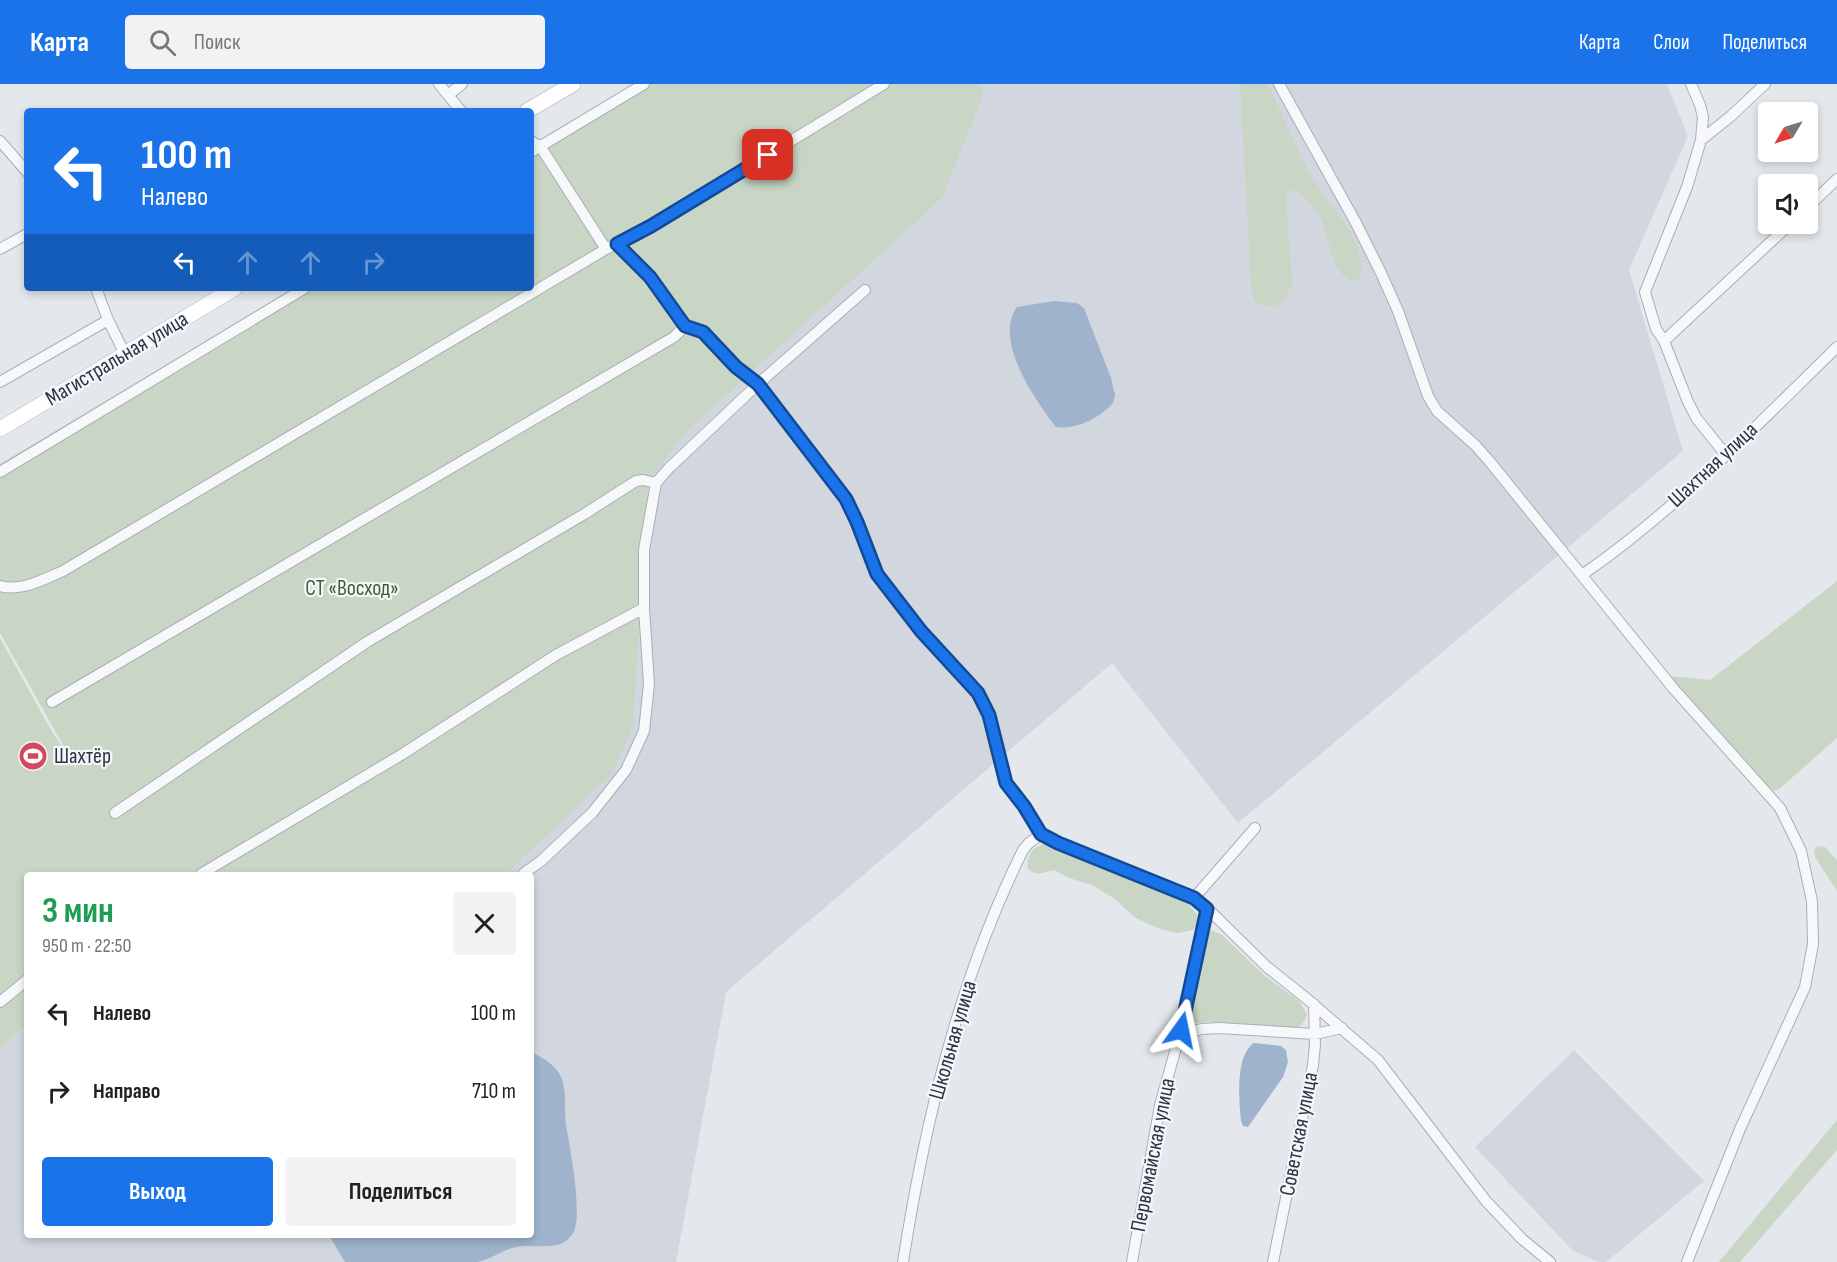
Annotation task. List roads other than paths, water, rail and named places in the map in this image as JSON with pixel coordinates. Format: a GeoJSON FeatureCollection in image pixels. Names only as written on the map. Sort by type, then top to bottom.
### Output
{"type":"FeatureCollection","features":[{"type":"Feature","properties":{"kind":"main road"},"geometry":{"type":"LineString","coordinates":[[532,108],[573,84]]}},
{"type":"Feature","properties":{"kind":"main road","name":"Магистральная улица"},"geometry":{"type":"LineString","coordinates":[[0,429],[230,291]]}},
{"type":"Feature","properties":{"kind":"street"},"geometry":{"type":"LineString","coordinates":[[439,84],[459,108]]}},
{"type":"Feature","properties":{"kind":"street"},"geometry":{"type":"LineString","coordinates":[[448,95],[462,84]]}},
{"type":"Feature","properties":{"kind":"street"},"geometry":{"type":"LineString","coordinates":[[644,84],[534,146],[612,246],[650,277],[685,326],[703,332],[736,367],[758,384],[846,499],[869,557],[884,583],[921,631],[978,693],[989,715],[1006,783],[1024,806],[1041,834],[1194,898],[1267,967],[1314,1004],[1378,1060],[1494,1209],[1522,1239],[1550,1262]]}},
{"type":"Feature","properties":{"kind":"street"},"geometry":{"type":"LineString","coordinates":[[0,586],[16,588],[63,571],[612,246],[651,226],[884,84]]}},
{"type":"Feature","properties":{"kind":"street"},"geometry":{"type":"LineString","coordinates":[[1279,84],[1382,273],[1398,311],[1420,377],[1437,411],[1476,446],[1673,688],[1780,808],[1801,850],[1812,902],[1813,944],[1805,987],[1740,1130],[1687,1262]]}},
{"type":"Feature","properties":{"kind":"street"},"geometry":{"type":"LineString","coordinates":[[1690,84],[1698,99],[1703,117],[1701,140],[1687,187],[1645,292],[1656,329],[1664,341],[1688,402],[1697,419],[1726,455]]}},
{"type":"Feature","properties":{"kind":"street"},"geometry":{"type":"LineString","coordinates":[[1701,140],[1765,84]]}},
{"type":"Feature","properties":{"kind":"street"},"geometry":{"type":"LineString","coordinates":[[0,141],[24,169]]}},
{"type":"Feature","properties":{"kind":"street"},"geometry":{"type":"LineString","coordinates":[[1818,197],[1837,179]]}},
{"type":"Feature","properties":{"kind":"street"},"geometry":{"type":"LineString","coordinates":[[1664,341],[1779,234]]}},
{"type":"Feature","properties":{"kind":"street"},"geometry":{"type":"LineString","coordinates":[[0,249],[24,236]]}},
{"type":"Feature","properties":{"kind":"street"},"geometry":{"type":"LineString","coordinates":[[526,872],[541,861],[592,813],[626,770],[644,731],[649,684],[644,608],[644,550],[656,483],[758,384],[865,290]]}},
{"type":"Feature","properties":{"kind":"street"},"geometry":{"type":"LineString","coordinates":[[97,291],[125,354]]}},
{"type":"Feature","properties":{"kind":"street"},"geometry":{"type":"LineString","coordinates":[[0,472],[300,291]]}},
{"type":"Feature","properties":{"kind":"street","name":"Магистральная улица"},"geometry":{"type":"LineString","coordinates":[[0,382],[108,320]]}},
{"type":"Feature","properties":{"kind":"street"},"geometry":{"type":"LineString","coordinates":[[52,702],[674,338],[685,326]]}},
{"type":"Feature","properties":{"kind":"street","name":"Шахтная улица"},"geometry":{"type":"LineString","coordinates":[[1581,575],[1624,546],[1726,455],[1837,347]]}},
{"type":"Feature","properties":{"kind":"street"},"geometry":{"type":"LineString","coordinates":[[115,813],[367,642],[636,482],[643,480],[656,483]]}},
{"type":"Feature","properties":{"kind":"street"},"geometry":{"type":"LineString","coordinates":[[204,872],[401,754],[556,655],[644,608]]}},
{"type":"Feature","properties":{"kind":"street"},"geometry":{"type":"LineString","coordinates":[[1194,898],[1255,828]]}},
{"type":"Feature","properties":{"kind":"street","name":"Школьная улица"},"geometry":{"type":"LineString","coordinates":[[903,1262],[912,1209],[948,1048],[989,924],[1023,850],[1041,834]]}},
{"type":"Feature","properties":{"kind":"street","name":"Первомайская улица"},"geometry":{"type":"LineString","coordinates":[[1132,1262],[1160,1105],[1180,1034],[1207,909]]}},
{"type":"Feature","properties":{"kind":"street"},"geometry":{"type":"LineString","coordinates":[[0,1002],[24,982]]}},
{"type":"Feature","properties":{"kind":"street","name":"Советская улица"},"geometry":{"type":"LineString","coordinates":[[1274,1262],[1314,1065],[1314,1004]]}},
{"type":"Feature","properties":{"kind":"street"},"geometry":{"type":"LineString","coordinates":[[1180,1034],[1219,1028],[1315,1034],[1342,1028]]}},
{"type":"Feature","properties":{"kind":"water"},"geometry":{"type":"Polygon","coordinates":[[[1054,301],[1077,303],[1084,308],[1111,378],[1115,395],[1113,403],[1101,414],[1072,427],[1056,427],[1038,402],[1020,369],[1010,336],[1011,321],[1017,307],[1054,301]]]}},
{"type":"Feature","properties":{"kind":"water"},"geometry":{"type":"Polygon","coordinates":[[[1254,1043],[1281,1046],[1286,1050],[1288,1062],[1283,1077],[1248,1127],[1243,1126],[1241,1121],[1240,1079],[1244,1057],[1254,1043]]]}},
{"type":"Feature","properties":{"kind":"water"},"geometry":{"type":"Polygon","coordinates":[[[534,1054],[555,1068],[564,1085],[567,1131],[576,1197],[576,1222],[569,1238],[556,1245],[516,1247],[478,1262],[345,1262],[331,1238],[534,1238],[534,1054]]]}},
{"type":"Feature","properties":{"kind":"place","name":"Шахтёр"},"geometry":{"type":"Point","coordinates":[33,756]}},
{"type":"Feature","properties":{"kind":"park label","name":"СТ «Восход»"},"geometry":{"type":"Point","coordinates":[352,588]}}]}
